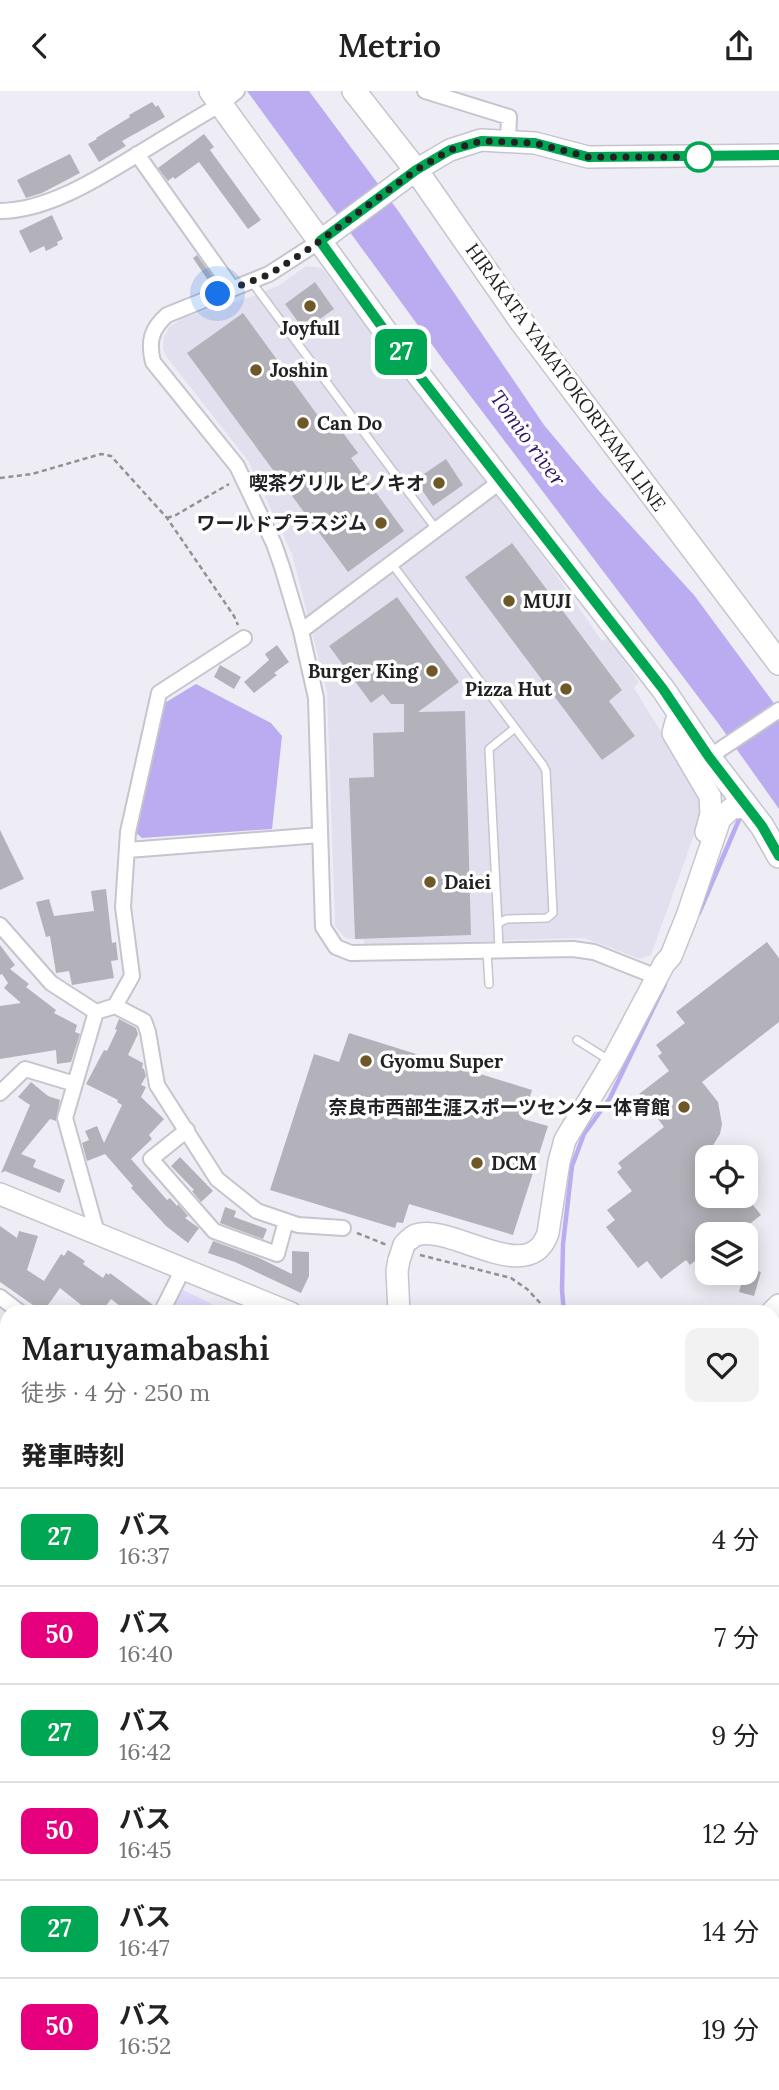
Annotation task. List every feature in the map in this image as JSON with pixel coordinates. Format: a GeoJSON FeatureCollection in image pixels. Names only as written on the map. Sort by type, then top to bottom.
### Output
{"type":"FeatureCollection","features":[{"type":"Feature","properties":{"kind":"main road","name":"HIRAKATA YAMATOKORIYAMA LINE"},"geometry":{"type":"LineString","coordinates":[[354,91],[407,176],[779,663]]}},
{"type":"Feature","properties":{"kind":"main road"},"geometry":{"type":"LineString","coordinates":[[225,95],[325,237],[390,338],[663,689],[681,716],[714,754],[779,856]]}},
{"type":"Feature","properties":{"kind":"street"},"geometry":{"type":"LineString","coordinates":[[425,91],[509,117],[508,141]]}},
{"type":"Feature","properties":{"kind":"street"},"geometry":{"type":"LineString","coordinates":[[0,211],[11,211],[50,200],[91,182],[225,95]]}},
{"type":"Feature","properties":{"kind":"street"},"geometry":{"type":"LineString","coordinates":[[661,970],[573,949],[351,953],[335,947],[323,927],[316,698],[301,631],[278,553],[244,476],[153,362],[151,335],[156,325],[167,315],[281,267],[407,176],[450,150],[481,141],[535,143],[588,157],[779,155]]}},
{"type":"Feature","properties":{"kind":"street"},"geometry":{"type":"LineString","coordinates":[[137,154],[232,288]]}},
{"type":"Feature","properties":{"kind":"street"},"geometry":{"type":"LineString","coordinates":[[301,631],[501,481]]}},
{"type":"Feature","properties":{"kind":"street"},"geometry":{"type":"LineString","coordinates":[[96,1012],[115,1006],[132,976],[123,907],[128,832],[159,693],[244,638]]}},
{"type":"Feature","properties":{"kind":"street"},"geometry":{"type":"LineString","coordinates":[[714,754],[779,710]]}},
{"type":"Feature","properties":{"kind":"street"},"geometry":{"type":"LineString","coordinates":[[661,970],[663,954],[707,830],[712,805],[710,796],[673,733],[681,716]]}},
{"type":"Feature","properties":{"kind":"street"},"geometry":{"type":"LineString","coordinates":[[398,1305],[397,1281],[402,1252],[412,1236],[425,1233],[440,1235],[519,1257],[545,1243],[565,1140],[671,956],[720,819],[732,808],[747,807]]}},
{"type":"Feature","properties":{"kind":"street"},"geometry":{"type":"LineString","coordinates":[[128,850],[320,835]]}},
{"type":"Feature","properties":{"kind":"street"},"geometry":{"type":"LineString","coordinates":[[0,925],[51,983],[96,1012]]}},
{"type":"Feature","properties":{"kind":"street"},"geometry":{"type":"LineString","coordinates":[[115,1006],[144,1021],[158,1085],[218,1179],[257,1211],[298,1225],[344,1228]]}},
{"type":"Feature","properties":{"kind":"street"},"geometry":{"type":"LineString","coordinates":[[96,1012],[65,1118],[97,1233]]}},
{"type":"Feature","properties":{"kind":"street"},"geometry":{"type":"LineString","coordinates":[[0,1093],[25,1069],[75,1084]]}},
{"type":"Feature","properties":{"kind":"street"},"geometry":{"type":"LineString","coordinates":[[187,1130],[151,1159],[214,1231],[276,1254],[286,1221]]}},
{"type":"Feature","properties":{"kind":"street"},"geometry":{"type":"LineString","coordinates":[[0,1194],[272,1305]]}},
{"type":"Feature","properties":{"kind":"street"},"geometry":{"type":"LineString","coordinates":[[165,1305],[184,1267]]}},
{"type":"Feature","properties":{"kind":"lane"},"geometry":{"type":"LineString","coordinates":[[251,281],[437,530]]}},
{"type":"Feature","properties":{"kind":"lane"},"geometry":{"type":"LineString","coordinates":[[392,563],[546,771],[552,913],[547,918],[503,920],[498,926]]}},
{"type":"Feature","properties":{"kind":"lane"},"geometry":{"type":"LineString","coordinates":[[489,984],[498,926],[489,749],[515,728]]}},
{"type":"Feature","properties":{"kind":"lane"},"geometry":{"type":"LineString","coordinates":[[577,1040],[612,1062]]}},
{"type":"Feature","properties":{"kind":"path"},"geometry":{"type":"LineString","coordinates":[[0,478],[32,474],[101,454],[111,456],[167,518],[234,615],[244,638]]}},
{"type":"Feature","properties":{"kind":"path"},"geometry":{"type":"LineString","coordinates":[[167,518],[244,476]]}},
{"type":"Feature","properties":{"kind":"path"},"geometry":{"type":"LineString","coordinates":[[344,1228],[402,1252],[511,1278],[527,1289],[542,1305]]}},
{"type":"Feature","properties":{"kind":"shaded area"},"geometry":{"type":"Polygon","coordinates":[[[306,266],[322,268],[552,569],[602,641],[608,638],[639,682],[634,688],[701,797],[703,810],[651,955],[640,959],[581,938],[365,945],[364,940],[345,938],[335,926],[327,692],[292,554],[249,462],[166,356],[163,348],[169,327],[183,318],[280,285],[306,266]]]}},
{"type":"Feature","properties":{"kind":"shaded area"},"geometry":{"type":"Polygon","coordinates":[[[181,1289],[214,1305],[171,1305],[181,1289]]]}},
{"type":"Feature","properties":{"kind":"water","name":"Tomio river"},"geometry":{"type":"Polygon","coordinates":[[[247,91],[309,91],[399,212],[544,425],[600,492],[694,595],[779,710],[779,809],[718,723],[444,361],[247,91]]]}},
{"type":"Feature","properties":{"kind":"water"},"geometry":{"type":"Polygon","coordinates":[[[196,684],[271,723],[282,736],[272,829],[142,838],[136,833],[163,704],[196,684]]]}},
{"type":"Feature","properties":{"kind":"building"},"geometry":{"type":"Polygon","coordinates":[[[152,102],[156,107],[158,105],[165,117],[122,141],[126,146],[99,162],[88,144],[152,102]]]}},
{"type":"Feature","properties":{"kind":"building"},"geometry":{"type":"Polygon","coordinates":[[[204,134],[214,147],[210,150],[261,220],[248,229],[199,162],[168,181],[158,168],[204,134]]]}},
{"type":"Feature","properties":{"kind":"building"},"geometry":{"type":"Polygon","coordinates":[[[70,154],[80,173],[42,193],[26,198],[17,180],[70,154]]]}},
{"type":"Feature","properties":{"kind":"building"},"geometry":{"type":"Polygon","coordinates":[[[52,215],[63,239],[46,251],[44,246],[30,253],[19,231],[52,215]]]}},
{"type":"Feature","properties":{"kind":"building"},"geometry":{"type":"Polygon","coordinates":[[[197,255],[218,284],[212,286],[193,258],[197,255]]]}},
{"type":"Feature","properties":{"kind":"building","name":"Joyfull"},"geometry":{"type":"Polygon","coordinates":[[[315,282],[334,309],[304,330],[285,304],[315,282]]]}},
{"type":"Feature","properties":{"kind":"building"},"geometry":{"type":"Polygon","coordinates":[[[243,313],[324,424],[332,418],[358,453],[351,458],[404,531],[348,572],[187,353],[243,313]]]}},
{"type":"Feature","properties":{"kind":"building","name":"喫茶グリル ピノキオ"},"geometry":{"type":"Polygon","coordinates":[[[446,459],[463,485],[433,506],[415,480],[446,459]]]}},
{"type":"Feature","properties":{"kind":"building"},"geometry":{"type":"Polygon","coordinates":[[[512,543],[622,690],[609,701],[635,736],[602,760],[465,577],[512,543]]]}},
{"type":"Feature","properties":{"kind":"building"},"geometry":{"type":"Polygon","coordinates":[[[397,597],[459,682],[418,712],[465,711],[471,935],[355,939],[349,778],[374,777],[373,733],[404,732],[404,704],[391,704],[383,694],[371,703],[329,646],[397,597]]]}},
{"type":"Feature","properties":{"kind":"building"},"geometry":{"type":"Polygon","coordinates":[[[277,645],[289,662],[254,693],[244,682],[269,660],[265,654],[277,645]]]}},
{"type":"Feature","properties":{"kind":"building"},"geometry":{"type":"Polygon","coordinates":[[[220,665],[241,677],[234,689],[214,677],[220,665]]]}},
{"type":"Feature","properties":{"kind":"building"},"geometry":{"type":"Polygon","coordinates":[[[0,830],[24,879],[0,890],[0,830]]]}},
{"type":"Feature","properties":{"kind":"building"},"geometry":{"type":"Polygon","coordinates":[[[106,889],[112,943],[116,942],[118,960],[111,961],[114,978],[72,985],[69,971],[56,973],[50,936],[46,937],[36,902],[49,899],[54,916],[94,911],[91,891],[106,889]]]}},
{"type":"Feature","properties":{"kind":"building","name":"奈良市西部生涯スポーツセンター体育館"},"geometry":{"type":"Polygon","coordinates":[[[767,942],[779,958],[779,1022],[702,1082],[718,1102],[722,1124],[713,1145],[695,1145],[695,1208],[755,1208],[761,1215],[752,1222],[695,1222],[695,1261],[690,1265],[686,1260],[661,1279],[647,1261],[638,1268],[606,1227],[615,1220],[607,1210],[632,1191],[617,1172],[622,1168],[618,1163],[664,1127],[639,1094],[669,1071],[658,1056],[662,1053],[656,1045],[685,1023],[676,1012],[767,942]]]}},
{"type":"Feature","properties":{"kind":"building"},"geometry":{"type":"Polygon","coordinates":[[[0,945],[15,965],[10,969],[29,984],[26,987],[56,1010],[54,1013],[77,1025],[75,1032],[80,1034],[71,1062],[57,1064],[56,1050],[0,1059],[0,1006],[21,1003],[4,988],[8,983],[2,974],[0,975],[0,945]]]}},
{"type":"Feature","properties":{"kind":"building"},"geometry":{"type":"Polygon","coordinates":[[[119,1019],[136,1028],[138,1034],[128,1055],[143,1063],[146,1076],[141,1085],[146,1087],[141,1097],[164,1119],[149,1135],[152,1139],[131,1159],[167,1200],[170,1198],[177,1206],[178,1204],[188,1216],[185,1218],[199,1228],[188,1243],[166,1226],[131,1188],[133,1186],[105,1154],[87,1161],[82,1143],[89,1140],[85,1131],[97,1126],[104,1143],[122,1105],[118,1100],[86,1084],[104,1050],[107,1051],[119,1019]]]}},
{"type":"Feature","properties":{"kind":"building"},"geometry":{"type":"Polygon","coordinates":[[[349,1033],[532,1090],[523,1119],[548,1126],[513,1235],[409,1204],[403,1223],[397,1222],[395,1228],[270,1190],[314,1054],[339,1062],[349,1033]]]}},
{"type":"Feature","properties":{"kind":"building"},"geometry":{"type":"Polygon","coordinates":[[[31,1082],[48,1096],[60,1100],[56,1121],[50,1119],[21,1154],[36,1160],[33,1167],[65,1180],[60,1193],[5,1171],[1,1173],[30,1105],[18,1097],[31,1082]]]}},
{"type":"Feature","properties":{"kind":"building"},"geometry":{"type":"Polygon","coordinates":[[[180,1157],[213,1191],[201,1202],[192,1191],[194,1190],[171,1166],[180,1157]]]}},
{"type":"Feature","properties":{"kind":"building"},"geometry":{"type":"Polygon","coordinates":[[[225,1207],[236,1211],[234,1217],[267,1229],[263,1239],[220,1223],[225,1207]]]}},
{"type":"Feature","properties":{"kind":"building"},"geometry":{"type":"Polygon","coordinates":[[[0,1226],[17,1238],[19,1231],[38,1236],[27,1270],[44,1281],[61,1254],[64,1256],[68,1250],[103,1278],[106,1273],[110,1273],[153,1305],[119,1305],[111,1299],[107,1305],[81,1305],[60,1288],[48,1305],[33,1305],[0,1282],[0,1226]]]}},
{"type":"Feature","properties":{"kind":"building"},"geometry":{"type":"Polygon","coordinates":[[[213,1241],[257,1257],[292,1274],[292,1251],[309,1252],[309,1276],[301,1293],[235,1262],[208,1253],[213,1241]]]}},
{"type":"Feature","properties":{"kind":"building"},"geometry":{"type":"Polygon","coordinates":[[[741,1285],[757,1285],[754,1296],[739,1292],[741,1285]]]}},
{"type":"Feature","properties":{"kind":"waterway"},"geometry":{"type":"LineString","coordinates":[[699,913],[741,815]]}},
{"type":"Feature","properties":{"kind":"waterway"},"geometry":{"type":"LineString","coordinates":[[563,1305],[563,1244],[572,1166],[584,1134],[610,1098],[665,984]]}},
{"type":"Feature","properties":{"kind":"bus line","name":"27"},"geometry":{"type":"LineString","coordinates":[[779,155],[588,157],[535,143],[481,141],[450,150],[416,170],[320,241],[390,338],[663,689],[709,757],[762,826],[779,856]]}},
{"type":"Feature","properties":{"kind":"place","name":"Joyfull"},"geometry":{"type":"Point","coordinates":[310,306]}},
{"type":"Feature","properties":{"kind":"place","name":"Joshin"},"geometry":{"type":"Point","coordinates":[256,370]}},
{"type":"Feature","properties":{"kind":"place","name":"Can Do"},"geometry":{"type":"Point","coordinates":[303,423]}},
{"type":"Feature","properties":{"kind":"place","name":"喫茶グリル ピノキオ"},"geometry":{"type":"Point","coordinates":[439,483]}},
{"type":"Feature","properties":{"kind":"place","name":"ワールドプラスジム"},"geometry":{"type":"Point","coordinates":[381,523]}},
{"type":"Feature","properties":{"kind":"place","name":"MUJI"},"geometry":{"type":"Point","coordinates":[509,601]}},
{"type":"Feature","properties":{"kind":"place","name":"Burger King"},"geometry":{"type":"Point","coordinates":[432,671]}},
{"type":"Feature","properties":{"kind":"place","name":"Pizza Hut"},"geometry":{"type":"Point","coordinates":[566,689]}},
{"type":"Feature","properties":{"kind":"place","name":"Daiei"},"geometry":{"type":"Point","coordinates":[430,882]}},
{"type":"Feature","properties":{"kind":"place","name":"Gyomu Super"},"geometry":{"type":"Point","coordinates":[366,1061]}},
{"type":"Feature","properties":{"kind":"place","name":"奈良市西部生涯スポーツセンター体育館"},"geometry":{"type":"Point","coordinates":[684,1107]}},
{"type":"Feature","properties":{"kind":"place","name":"DCM"},"geometry":{"type":"Point","coordinates":[477,1163]}},
{"type":"Feature","properties":{"kind":"route"},"geometry":{"type":"LineString","coordinates":[[218,294],[270,274],[306,251],[416,170],[450,150],[481,141],[535,143],[588,157],[704,157],[699,157]]}}]}
